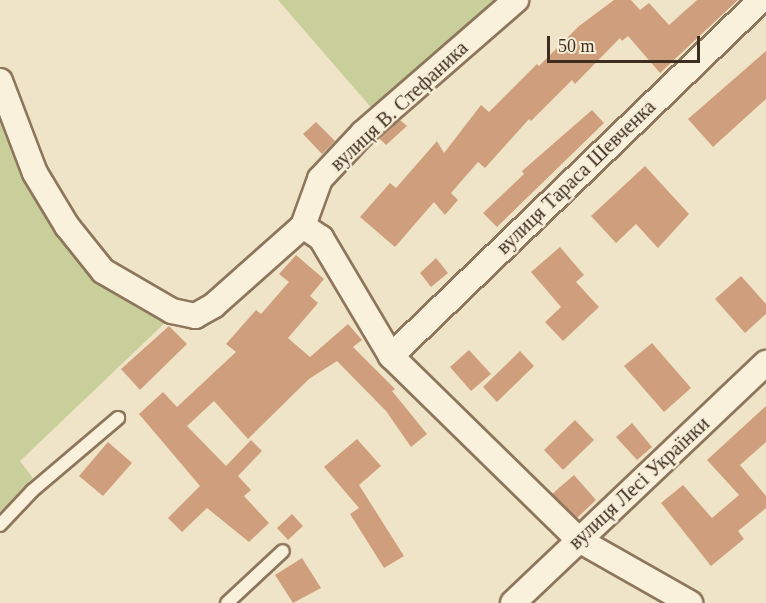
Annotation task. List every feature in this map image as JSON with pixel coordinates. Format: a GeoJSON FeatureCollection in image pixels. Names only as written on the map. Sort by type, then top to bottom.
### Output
{"type":"FeatureCollection","features":[{"type":"Feature","properties":{"kind":"street","name":"вулиця В. Стефаника"},"geometry":{"type":"LineString","coordinates":[[303,226],[320,179],[327,171],[363,133],[516,0]]}},
{"type":"Feature","properties":{"kind":"street","name":"вулиця Тараса Шевченка"},"geometry":{"type":"LineString","coordinates":[[391,356],[761,0]]}},
{"type":"Feature","properties":{"kind":"street"},"geometry":{"type":"LineString","coordinates":[[0,81],[35,173],[67,225],[103,271],[172,311],[195,316],[213,306],[303,226],[321,238],[391,356],[579,540],[690,603]]}},
{"type":"Feature","properties":{"kind":"street","name":"вулиця Лесі Українки"},"geometry":{"type":"LineString","coordinates":[[513,603],[766,363]]}},
{"type":"Feature","properties":{"kind":"lane"},"geometry":{"type":"LineString","coordinates":[[0,525],[32,491],[118,418]]}},
{"type":"Feature","properties":{"kind":"lane"},"geometry":{"type":"LineString","coordinates":[[227,603],[283,550]]}},
{"type":"Feature","properties":{"kind":"green space"},"geometry":{"type":"Polygon","coordinates":[[[278,0],[503,0],[375,112],[278,0]]]}},
{"type":"Feature","properties":{"kind":"green space"},"geometry":{"type":"Polygon","coordinates":[[[0,94],[57,226],[169,319],[20,461],[33,478],[0,512],[0,94]]]}},
{"type":"Feature","properties":{"kind":"building"},"geometry":{"type":"Polygon","coordinates":[[[614,0],[631,0],[640,10],[649,3],[669,25],[697,0],[738,0],[660,73],[628,36],[622,41],[620,38],[575,84],[572,80],[531,121],[529,119],[485,168],[478,162],[451,193],[458,200],[445,215],[434,202],[395,247],[360,217],[390,183],[396,188],[437,141],[444,153],[481,105],[489,112],[579,26],[614,0]]]}},
{"type":"Feature","properties":{"kind":"building"},"geometry":{"type":"Polygon","coordinates":[[[766,51],[766,99],[713,147],[688,119],[766,51]]]}},
{"type":"Feature","properties":{"kind":"building"},"geometry":{"type":"Polygon","coordinates":[[[592,110],[604,123],[497,227],[483,213],[524,174],[522,171],[592,110]]]}},
{"type":"Feature","properties":{"kind":"building"},"geometry":{"type":"Polygon","coordinates":[[[400,120],[407,126],[386,145],[379,138],[400,120]]]}},
{"type":"Feature","properties":{"kind":"building"},"geometry":{"type":"Polygon","coordinates":[[[316,122],[335,141],[322,154],[303,134],[316,122]]]}},
{"type":"Feature","properties":{"kind":"building"},"geometry":{"type":"Polygon","coordinates":[[[645,166],[689,214],[658,248],[636,224],[616,243],[591,216],[645,166]]]}},
{"type":"Feature","properties":{"kind":"building"},"geometry":{"type":"Polygon","coordinates":[[[560,247],[584,275],[576,282],[599,307],[563,341],[545,322],[561,307],[531,272],[560,247]]]}},
{"type":"Feature","properties":{"kind":"building"},"geometry":{"type":"Polygon","coordinates":[[[296,255],[324,279],[310,296],[318,303],[288,338],[310,357],[348,324],[362,340],[353,347],[395,389],[392,391],[427,434],[411,447],[386,411],[337,361],[309,379],[248,439],[214,401],[187,426],[226,466],[251,440],[262,451],[238,476],[251,490],[244,496],[269,523],[249,542],[207,508],[182,532],[168,518],[200,486],[139,414],[163,392],[177,407],[236,352],[226,344],[256,310],[261,314],[289,282],[279,274],[296,255]]]}},
{"type":"Feature","properties":{"kind":"building"},"geometry":{"type":"Polygon","coordinates":[[[436,258],[448,273],[431,287],[420,273],[436,258]]]}},
{"type":"Feature","properties":{"kind":"building"},"geometry":{"type":"Polygon","coordinates":[[[741,276],[766,304],[766,314],[745,333],[715,299],[741,276]]]}},
{"type":"Feature","properties":{"kind":"building"},"geometry":{"type":"Polygon","coordinates":[[[169,326],[187,344],[140,390],[121,369],[169,326]]]}},
{"type":"Feature","properties":{"kind":"building"},"geometry":{"type":"Polygon","coordinates":[[[652,343],[691,388],[664,412],[624,366],[652,343]]]}},
{"type":"Feature","properties":{"kind":"building"},"geometry":{"type":"Polygon","coordinates":[[[469,350],[491,374],[471,391],[450,367],[469,350]]]}},
{"type":"Feature","properties":{"kind":"building"},"geometry":{"type":"Polygon","coordinates":[[[520,351],[534,366],[497,402],[483,387],[520,351]]]}},
{"type":"Feature","properties":{"kind":"building"},"geometry":{"type":"Polygon","coordinates":[[[766,406],[766,442],[740,465],[766,496],[766,508],[738,531],[744,539],[711,566],[661,503],[683,485],[712,518],[739,495],[707,460],[766,406]]]}},
{"type":"Feature","properties":{"kind":"building"},"geometry":{"type":"Polygon","coordinates":[[[575,420],[594,440],[563,470],[544,450],[575,420]]]}},
{"type":"Feature","properties":{"kind":"building"},"geometry":{"type":"Polygon","coordinates":[[[632,423],[652,447],[637,460],[616,437],[632,423]]]}},
{"type":"Feature","properties":{"kind":"building"},"geometry":{"type":"Polygon","coordinates":[[[357,439],[381,466],[359,485],[404,556],[384,568],[350,514],[359,508],[324,467],[357,439]]]}},
{"type":"Feature","properties":{"kind":"building"},"geometry":{"type":"Polygon","coordinates":[[[108,442],[132,463],[103,496],[79,476],[108,442]]]}},
{"type":"Feature","properties":{"kind":"building"},"geometry":{"type":"Polygon","coordinates":[[[574,475],[596,500],[577,518],[552,494],[574,475]]]}},
{"type":"Feature","properties":{"kind":"building"},"geometry":{"type":"Polygon","coordinates":[[[292,514],[303,526],[288,540],[277,528],[292,514]]]}},
{"type":"Feature","properties":{"kind":"building"},"geometry":{"type":"Polygon","coordinates":[[[302,558],[321,588],[293,603],[275,575],[302,558]]]}}]}
